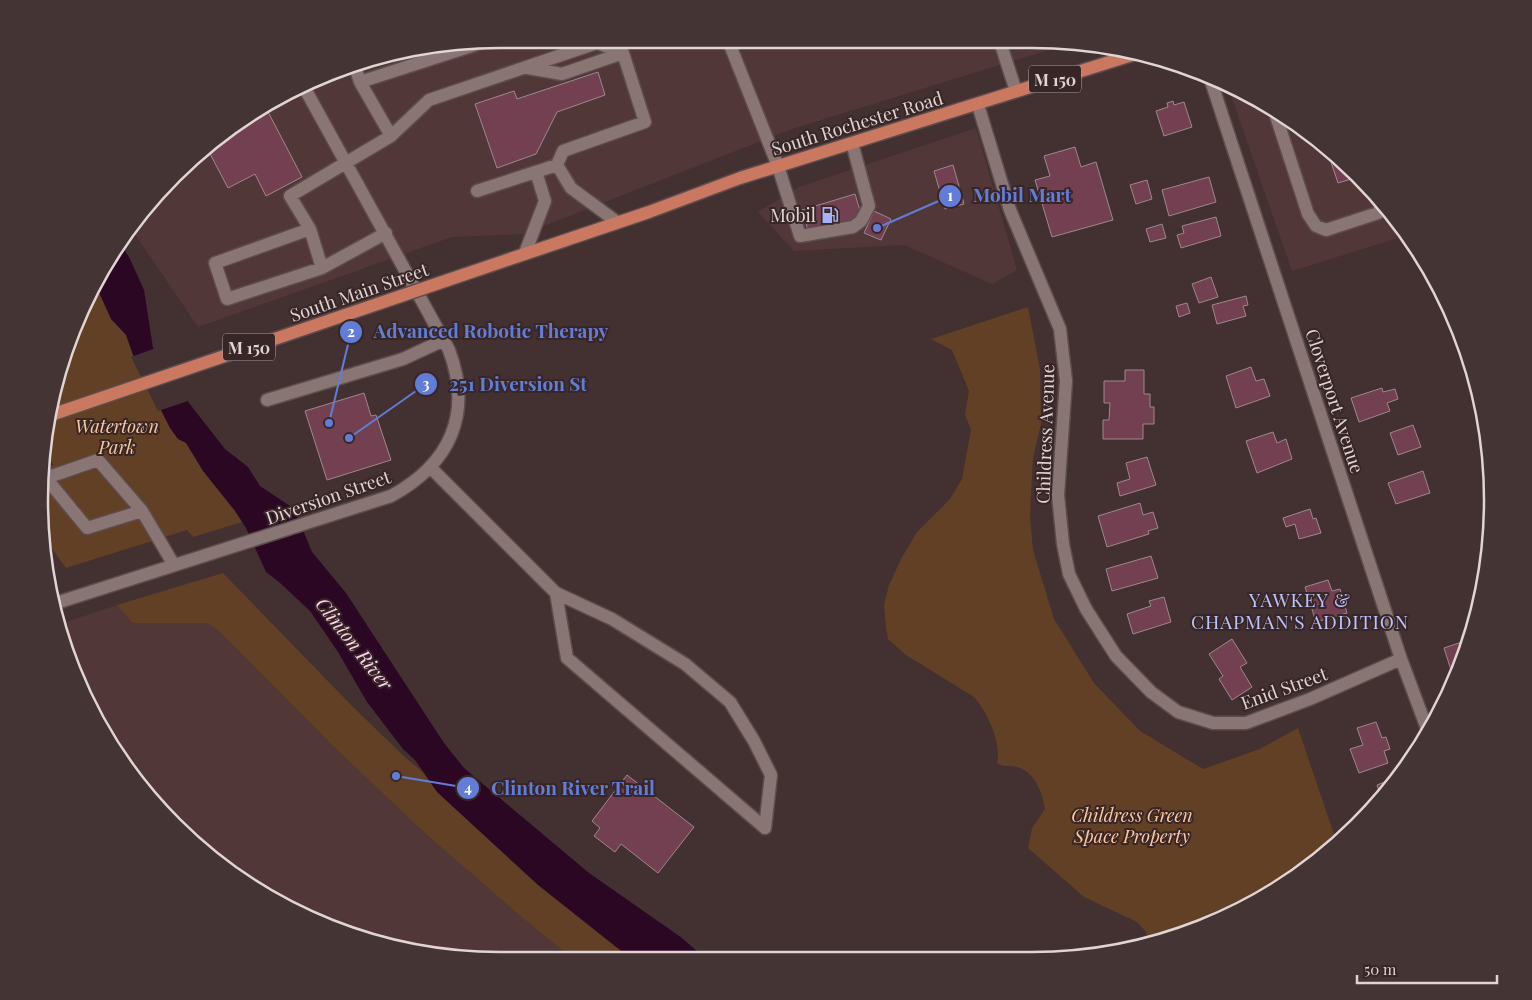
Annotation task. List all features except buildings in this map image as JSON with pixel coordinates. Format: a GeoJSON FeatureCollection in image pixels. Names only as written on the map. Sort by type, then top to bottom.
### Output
{"type":"FeatureCollection","features":[{"type":"Feature","properties":{"kind":"main road","name":"South Rochester Road"},"geometry":{"type":"LineString","coordinates":[[594,230],[778,166],[978,105],[1016,91],[1125,57]]}},
{"type":"Feature","properties":{"kind":"main road","name":"South Main Street"},"geometry":{"type":"LineString","coordinates":[[56,413],[594,230]]}},
{"type":"Feature","properties":{"kind":"street"},"geometry":{"type":"LineString","coordinates":[[322,268],[310,229],[290,196],[347,164],[391,136],[430,100],[583,48]]}},
{"type":"Feature","properties":{"kind":"street"},"geometry":{"type":"LineString","coordinates":[[610,48],[624,53]]}},
{"type":"Feature","properties":{"kind":"street"},"geometry":{"type":"LineString","coordinates":[[731,48],[778,166],[800,236],[853,227],[861,221],[869,206],[852,143]]}},
{"type":"Feature","properties":{"kind":"street"},"geometry":{"type":"LineString","coordinates":[[1002,48],[1016,91]]}},
{"type":"Feature","properties":{"kind":"street"},"geometry":{"type":"LineString","coordinates":[[360,82],[463,49]]}},
{"type":"Feature","properties":{"kind":"street"},"geometry":{"type":"LineString","coordinates":[[525,68],[562,74],[624,53]]}},
{"type":"Feature","properties":{"kind":"street"},"geometry":{"type":"LineString","coordinates":[[617,222],[570,188],[558,165],[563,151],[645,122],[624,53]]}},
{"type":"Feature","properties":{"kind":"street"},"geometry":{"type":"LineString","coordinates":[[357,71],[360,82],[391,136]]}},
{"type":"Feature","properties":{"kind":"street","name":"Cloverport Avenue"},"geometry":{"type":"LineString","coordinates":[[1212,85],[1401,659],[1425,724]]}},
{"type":"Feature","properties":{"kind":"street","name":"Diversion Street"},"geometry":{"type":"LineString","coordinates":[[59,599],[242,545],[392,496],[422,477],[447,446],[458,414],[458,382],[455,366],[444,340],[386,232],[306,91]]}},
{"type":"Feature","properties":{"kind":"street","name":"Childress Avenue"},"geometry":{"type":"LineString","coordinates":[[978,105],[1010,210],[1060,329],[1066,381],[1058,494],[1063,544],[1069,574],[1086,609],[1116,656],[1151,692]]}},
{"type":"Feature","properties":{"kind":"street"},"geometry":{"type":"LineString","coordinates":[[1277,120],[1308,214],[1316,226],[1326,230],[1378,213],[1379,211]]}},
{"type":"Feature","properties":{"kind":"street"},"geometry":{"type":"LineString","coordinates":[[476,191],[558,165]]}},
{"type":"Feature","properties":{"kind":"street"},"geometry":{"type":"LineString","coordinates":[[525,253],[545,201],[536,172]]}},
{"type":"Feature","properties":{"kind":"street"},"geometry":{"type":"LineString","coordinates":[[310,229],[215,263],[227,300],[322,268],[386,232]]}},
{"type":"Feature","properties":{"kind":"street"},"geometry":{"type":"LineString","coordinates":[[267,400],[403,359],[444,340]]}},
{"type":"Feature","properties":{"kind":"street"},"geometry":{"type":"LineString","coordinates":[[48,477],[98,460],[142,511],[174,565]]}},
{"type":"Feature","properties":{"kind":"street"},"geometry":{"type":"LineString","coordinates":[[431,468],[556,593],[612,618],[685,664],[730,702],[754,741],[771,775],[765,828],[567,658],[556,593]]}},
{"type":"Feature","properties":{"kind":"street"},"geometry":{"type":"LineString","coordinates":[[48,480],[87,528],[142,511]]}},
{"type":"Feature","properties":{"kind":"street","name":"Enid Street"},"geometry":{"type":"LineString","coordinates":[[1151,692],[1178,712],[1213,723],[1246,723],[1310,700],[1401,659]]}},
{"type":"Feature","properties":{"kind":"shaded area"},"geometry":{"type":"Polygon","coordinates":[[[470,48],[1055,48],[792,129],[523,234],[452,237],[198,327],[135,234],[180,180],[225,141],[274,108],[300,94],[355,72],[412,56],[470,48]]]}},
{"type":"Feature","properties":{"kind":"shaded area"},"geometry":{"type":"Polygon","coordinates":[[[1230,93],[1283,124],[1330,160],[1372,202],[1400,238],[1292,271],[1230,93]]]}},
{"type":"Feature","properties":{"kind":"shaded area"},"geometry":{"type":"Polygon","coordinates":[[[976,128],[1017,270],[992,284],[904,245],[794,251],[758,212],[799,187],[976,128]]]}},
{"type":"Feature","properties":{"kind":"shaded area"},"geometry":{"type":"Polygon","coordinates":[[[117,605],[132,623],[208,623],[220,632],[331,744],[419,828],[565,952],[470,952],[412,944],[383,937],[327,918],[274,892],[249,876],[225,859],[180,820],[141,775],[108,726],[94,700],[82,673],[65,622],[117,605]]]}},
{"type":"Feature","properties":{"kind":"green space","name":"Watertown Park"},"geometry":{"type":"Polygon","coordinates":[[[100,289],[268,514],[193,537],[187,530],[66,568],[50,546],[48,470],[48,467],[54,465],[49,459],[51,441],[63,383],[82,327],[100,289]]]}},
{"type":"Feature","properties":{"kind":"green space","name":"Childress Green Space Property"},"geometry":{"type":"Polygon","coordinates":[[[1028,307],[1040,369],[1041,424],[1033,458],[1030,517],[1033,550],[1054,619],[1094,683],[1140,731],[1203,769],[1260,749],[1298,728],[1335,836],[1307,859],[1258,892],[1205,918],[1147,938],[1146,932],[1137,922],[1084,897],[1028,848],[1032,828],[1045,809],[1040,790],[1029,773],[1017,767],[997,763],[998,755],[995,737],[979,703],[974,697],[906,655],[888,639],[884,605],[889,585],[901,559],[917,532],[950,499],[962,479],[971,430],[965,414],[969,391],[952,350],[931,339],[1028,307]]]}},
{"type":"Feature","properties":{"kind":"green space"},"geometry":{"type":"Polygon","coordinates":[[[223,573],[353,707],[407,759],[637,952],[565,952],[419,828],[331,744],[220,632],[208,623],[132,623],[117,605],[223,573]]]}},
{"type":"Feature","properties":{"kind":"water","name":"Clinton River"},"geometry":{"type":"Polygon","coordinates":[[[124,249],[144,290],[153,348],[189,403],[225,449],[248,467],[260,486],[290,506],[296,513],[312,552],[346,593],[444,743],[464,768],[589,873],[682,938],[698,952],[622,952],[538,885],[437,792],[415,760],[403,749],[367,702],[338,652],[310,611],[266,572],[246,528],[235,511],[203,471],[186,443],[178,439],[170,428],[133,355],[126,335],[111,319],[99,291],[124,249]]]}},
{"type":"Feature","properties":{"kind":"pier"},"geometry":{"type":"Polygon","coordinates":[[[156,348],[191,400],[158,411],[131,357],[156,348]]]}},
{"type":"Feature","properties":{"kind":"place","name":"Mobil"},"geometry":{"type":"Point","coordinates":[830,215]}},
{"type":"Feature","properties":{"kind":"place","name":"Mobil Mart"},"geometry":{"type":"Point","coordinates":[877,228]}},
{"type":"Feature","properties":{"kind":"place","name":"Advanced Robotic Therapy"},"geometry":{"type":"Point","coordinates":[329,423]}},
{"type":"Feature","properties":{"kind":"place","name":"251 Diversion St"},"geometry":{"type":"Point","coordinates":[349,438]}},
{"type":"Feature","properties":{"kind":"place","name":"Clinton River Trail"},"geometry":{"type":"Point","coordinates":[396,776]}},
{"type":"Feature","properties":{"kind":"district","name":"YAWKEY & CHAPMAN'S ADDITION"},"geometry":{"type":"Point","coordinates":[1300,610]}}]}
